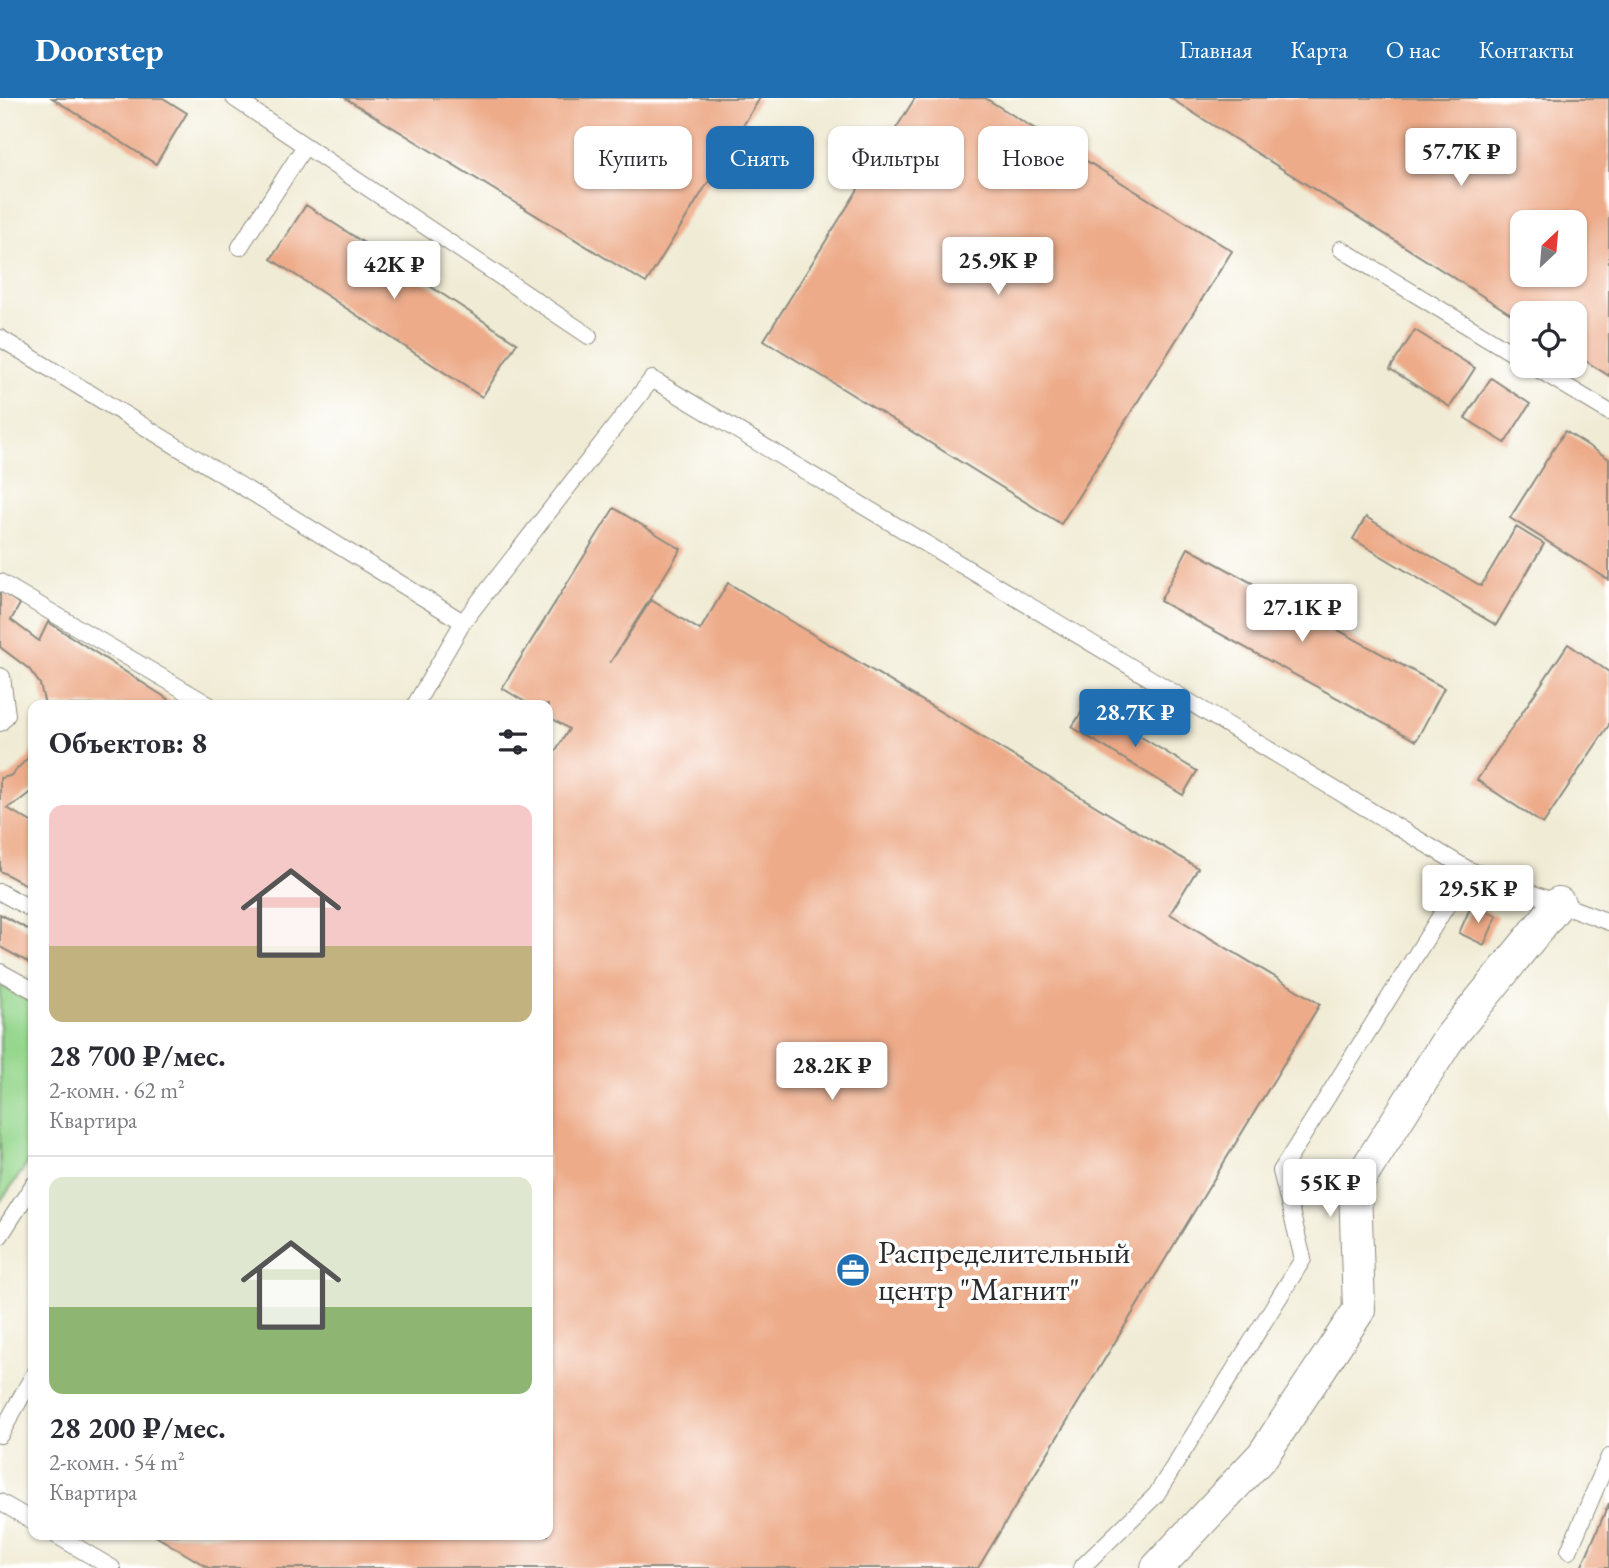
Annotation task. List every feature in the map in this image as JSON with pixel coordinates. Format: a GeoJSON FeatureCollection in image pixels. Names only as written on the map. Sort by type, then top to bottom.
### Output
{"type":"FeatureCollection","features":[{"type":"Feature","properties":{"kind":"street"},"geometry":{"type":"LineString","coordinates":[[1157,1568],[1263,1455],[1359,1310],[1355,1187],[1447,1041],[1559,904]]}},
{"type":"Feature","properties":{"kind":"lane"},"geometry":{"type":"LineString","coordinates":[[234,98],[589,336]]}},
{"type":"Feature","properties":{"kind":"lane"},"geometry":{"type":"LineString","coordinates":[[240,247],[305,146]]}},
{"type":"Feature","properties":{"kind":"lane"},"geometry":{"type":"LineString","coordinates":[[1341,248],[1510,352]]}},
{"type":"Feature","properties":{"kind":"lane"},"geometry":{"type":"LineString","coordinates":[[0,338],[463,622]]}},
{"type":"Feature","properties":{"kind":"lane"},"geometry":{"type":"LineString","coordinates":[[1553,378],[1609,412]]}},
{"type":"Feature","properties":{"kind":"lane"},"geometry":{"type":"LineString","coordinates":[[418,700],[463,622],[652,379],[1469,870],[1609,922]]}},
{"type":"Feature","properties":{"kind":"lane"},"geometry":{"type":"LineString","coordinates":[[0,582],[201,700]]}},
{"type":"Feature","properties":{"kind":"lane"},"geometry":{"type":"LineString","coordinates":[[0,676],[7,715],[0,723]]}},
{"type":"Feature","properties":{"kind":"lane"},"geometry":{"type":"LineString","coordinates":[[1081,1568],[1156,1495],[1303,1259],[1281,1171],[1469,870]]}},
{"type":"Feature","properties":{"kind":"lane"},"geometry":{"type":"LineString","coordinates":[[0,892],[28,907]]}},
{"type":"Feature","properties":{"kind":"lane"},"geometry":{"type":"LineString","coordinates":[[0,972],[28,987]]}},
{"type":"Feature","properties":{"kind":"lane"},"geometry":{"type":"LineString","coordinates":[[0,1236],[28,1193]]}},
{"type":"Feature","properties":{"kind":"lane"},"geometry":{"type":"LineString","coordinates":[[0,1435],[28,1385]]}},
{"type":"Feature","properties":{"kind":"lane"},"geometry":{"type":"LineString","coordinates":[[1569,1551],[1609,1457]]}},
{"type":"Feature","properties":{"kind":"lane"},"geometry":{"type":"LineString","coordinates":[[0,1502],[28,1518]]}},
{"type":"Feature","properties":{"kind":"lane"},"geometry":{"type":"LineString","coordinates":[[64,1540],[112,1568]]}},
{"type":"Feature","properties":{"kind":"green space"},"geometry":{"type":"Polygon","coordinates":[[[0,985],[28,1001],[28,1163],[0,1202],[0,985]]]}},
{"type":"Feature","properties":{"kind":"building"},"geometry":{"type":"Polygon","coordinates":[[[52,98],[163,98],[187,113],[156,164],[52,98]]]}},
{"type":"Feature","properties":{"kind":"building"},"geometry":{"type":"Polygon","coordinates":[[[345,98],[760,98],[743,126],[706,126],[706,186],[646,283],[345,98]]]}},
{"type":"Feature","properties":{"kind":"building"},"geometry":{"type":"Polygon","coordinates":[[[915,98],[985,98],[1030,126],[978,126],[978,189],[1088,189],[1088,162],[1232,251],[1061,524],[764,340],[858,189],[964,189],[964,126],[898,126],[915,98]]]}},
{"type":"Feature","properties":{"kind":"building"},"geometry":{"type":"Polygon","coordinates":[[[1170,98],[1609,98],[1609,376],[1587,362],[1587,301],[1510,301],[1510,313],[1170,98]]]}},
{"type":"Feature","properties":{"kind":"building"},"geometry":{"type":"Polygon","coordinates":[[[306,205],[517,343],[482,397],[271,259],[306,205]]]}},
{"type":"Feature","properties":{"kind":"building"},"geometry":{"type":"Polygon","coordinates":[[[1415,330],[1475,368],[1450,407],[1390,369],[1415,330]]]}},
{"type":"Feature","properties":{"kind":"building"},"geometry":{"type":"Polygon","coordinates":[[[1491,378],[1530,404],[1505,443],[1465,418],[1491,378]]]}},
{"type":"Feature","properties":{"kind":"building"},"geometry":{"type":"Polygon","coordinates":[[[1565,431],[1609,459],[1609,580],[1510,518],[1565,431]]]}},
{"type":"Feature","properties":{"kind":"building","name":"Распределительный центр \"Магнит\""},"geometry":{"type":"Polygon","coordinates":[[[614,508],[681,549],[610,663],[651,600],[700,630],[728,583],[1198,868],[1170,914],[1320,1004],[978,1568],[209,1568],[162,1540],[553,1540],[553,755],[569,729],[553,719],[553,700],[522,700],[502,688],[614,508]]]}},
{"type":"Feature","properties":{"kind":"building"},"geometry":{"type":"Polygon","coordinates":[[[1366,517],[1481,586],[1516,527],[1544,544],[1496,625],[1353,539],[1366,517]]]}},
{"type":"Feature","properties":{"kind":"building"},"geometry":{"type":"Polygon","coordinates":[[[1188,548],[1444,688],[1416,741],[1160,601],[1188,548]]]}},
{"type":"Feature","properties":{"kind":"building"},"geometry":{"type":"Polygon","coordinates":[[[0,591],[20,604],[11,620],[39,641],[48,622],[169,700],[44,700],[40,684],[29,669],[0,647],[0,591]]]}},
{"type":"Feature","properties":{"kind":"building"},"geometry":{"type":"Polygon","coordinates":[[[1568,644],[1609,672],[1609,725],[1543,824],[1477,780],[1568,644]]]}},
{"type":"Feature","properties":{"kind":"building"},"geometry":{"type":"Polygon","coordinates":[[[1087,704],[1197,771],[1183,795],[1072,727],[1087,704]]]}},
{"type":"Feature","properties":{"kind":"building"},"geometry":{"type":"Polygon","coordinates":[[[28,758],[28,794],[7,808],[28,820],[28,886],[0,871],[0,778],[10,776],[28,758]]]}},
{"type":"Feature","properties":{"kind":"building"},"geometry":{"type":"Polygon","coordinates":[[[1472,904],[1497,916],[1484,945],[1459,933],[1472,904]]]}},
{"type":"Feature","properties":{"kind":"building"},"geometry":{"type":"Polygon","coordinates":[[[0,914],[28,929],[28,962],[0,947],[0,914]]]}},
{"type":"Feature","properties":{"kind":"building"},"geometry":{"type":"Polygon","coordinates":[[[1609,1503],[1609,1568],[1581,1568],[1609,1503]]]}},
{"type":"Feature","properties":{"kind":"place","name":"Распределительный центр \"Магнит\""},"geometry":{"type":"Point","coordinates":[853,1270]}}]}
